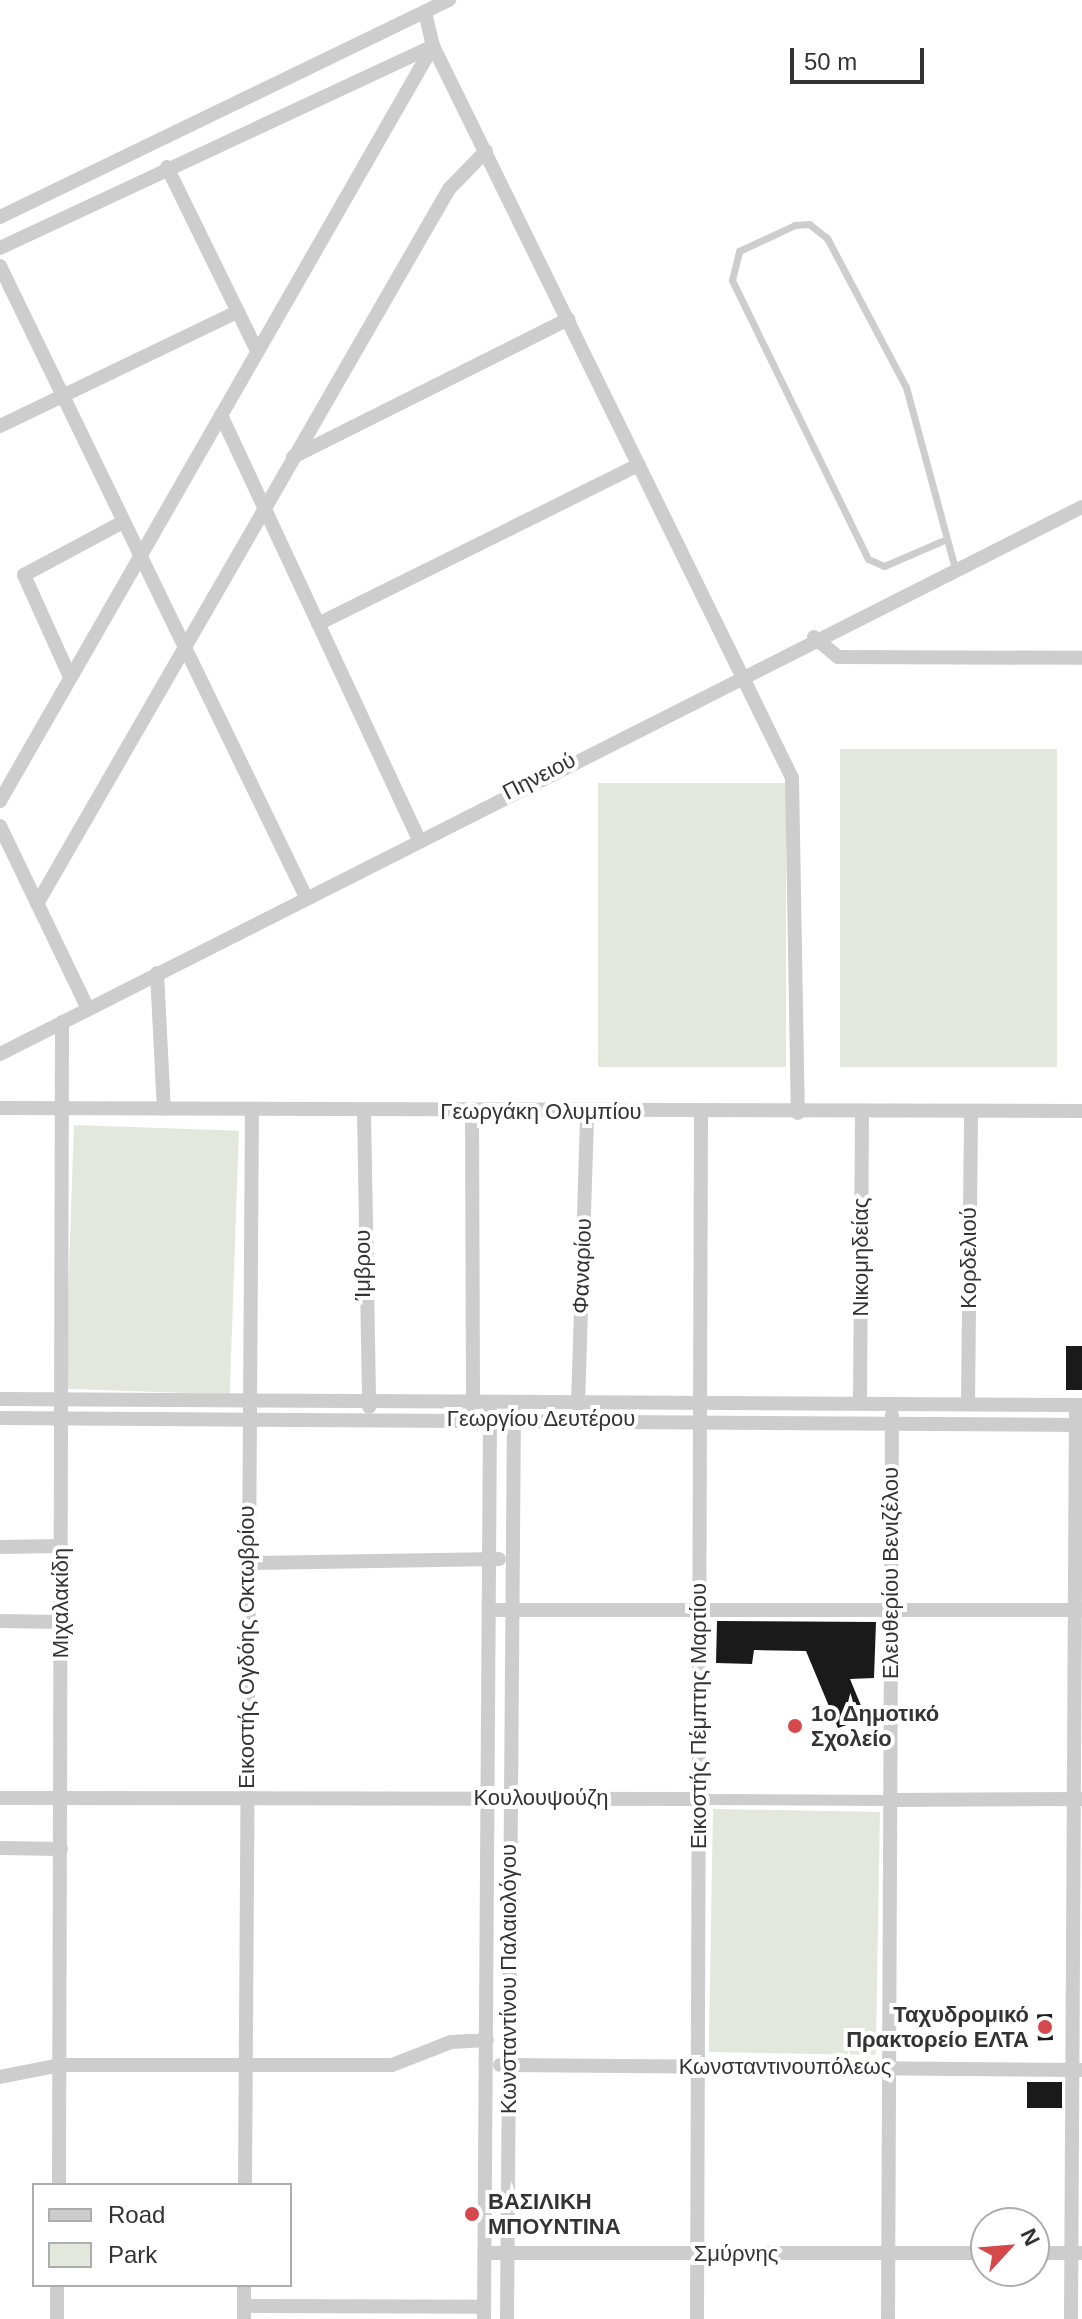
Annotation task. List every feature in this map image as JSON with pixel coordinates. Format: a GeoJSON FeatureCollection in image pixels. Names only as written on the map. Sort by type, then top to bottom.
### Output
{"type":"FeatureCollection","features":[{"type":"Feature","properties":{"kind":"street"},"geometry":{"type":"LineString","coordinates":[[0,217],[449,0]]}},
{"type":"Feature","properties":{"kind":"street"},"geometry":{"type":"LineString","coordinates":[[425,12],[433,46],[639,465],[797,797],[798,1113]]}},
{"type":"Feature","properties":{"kind":"street"},"geometry":{"type":"LineString","coordinates":[[0,248],[167,167],[433,46]]}},
{"type":"Feature","properties":{"kind":"street"},"geometry":{"type":"LineString","coordinates":[[0,801],[433,46]]}},
{"type":"Feature","properties":{"kind":"street"},"geometry":{"type":"LineString","coordinates":[[37,904],[290,459],[462,168],[486,151]]}},
{"type":"Feature","properties":{"kind":"street"},"geometry":{"type":"LineString","coordinates":[[167,167],[257,351]]}},
{"type":"Feature","properties":{"kind":"street"},"geometry":{"type":"LineString","coordinates":[[0,266],[305,895]]}},
{"type":"Feature","properties":{"kind":"street"},"geometry":{"type":"LineString","coordinates":[[0,426],[237,312]]}},
{"type":"Feature","properties":{"kind":"street"},"geometry":{"type":"LineString","coordinates":[[290,459],[568,319]]}},
{"type":"Feature","properties":{"kind":"street"},"geometry":{"type":"LineString","coordinates":[[221,415],[418,838]]}},
{"type":"Feature","properties":{"kind":"street"},"geometry":{"type":"LineString","coordinates":[[318,624],[639,465]]}},
{"type":"Feature","properties":{"kind":"street","name":"Πηνειού"},"geometry":{"type":"LineString","coordinates":[[0,1054],[740,674],[1082,507]]}},
{"type":"Feature","properties":{"kind":"street"},"geometry":{"type":"LineString","coordinates":[[70,677],[24,575],[123,522]]}},
{"type":"Feature","properties":{"kind":"street"},"geometry":{"type":"LineString","coordinates":[[814,637],[838,657],[1082,658]]}},
{"type":"Feature","properties":{"kind":"street"},"geometry":{"type":"LineString","coordinates":[[0,826],[88,1009]]}},
{"type":"Feature","properties":{"kind":"street"},"geometry":{"type":"LineString","coordinates":[[157,973],[164,1109]]}},
{"type":"Feature","properties":{"kind":"street","name":"Μιχαλακίδη"},"geometry":{"type":"LineString","coordinates":[[59,2183],[62,1022]]}},
{"type":"Feature","properties":{"kind":"street","name":"Γεωργάκη Ολυμπίου"},"geometry":{"type":"LineString","coordinates":[[0,1108],[587,1113],[1082,1111]]}},
{"type":"Feature","properties":{"kind":"street","name":"Εικοστής Ογδόης Οκτωβρίου"},"geometry":{"type":"LineString","coordinates":[[245,2183],[252,1110]]}},
{"type":"Feature","properties":{"kind":"street","name":"Ίμβρου"},"geometry":{"type":"LineString","coordinates":[[364,1111],[369,1419]]}},
{"type":"Feature","properties":{"kind":"street"},"geometry":{"type":"LineString","coordinates":[[472,1112],[473,1418]]}},
{"type":"Feature","properties":{"kind":"street","name":"Νικομηδείας"},"geometry":{"type":"LineString","coordinates":[[860,1403],[862,1112]]}},
{"type":"Feature","properties":{"kind":"street","name":"Κορδελιού"},"geometry":{"type":"LineString","coordinates":[[968,1404],[971,1112]]}},
{"type":"Feature","properties":{"kind":"street","name":"Φαναρίου"},"geometry":{"type":"LineString","coordinates":[[577,1419],[587,1113]]}},
{"type":"Feature","properties":{"kind":"street","name":"Εικοστής Πέμπτης Μαρτίου"},"geometry":{"type":"LineString","coordinates":[[697,2319],[701,1113]]}},
{"type":"Feature","properties":{"kind":"street","name":"Γεωργίου Δευτέρου"},"geometry":{"type":"LineString","coordinates":[[0,1399],[578,1398],[1079,1405]]}},
{"type":"Feature","properties":{"kind":"street","name":"Κωνσταντίνου Παλαιολόγου"},"geometry":{"type":"LineString","coordinates":[[484,2313],[490,1399]]}},
{"type":"Feature","properties":{"kind":"street","name":"Κωνσταντίνου Παλαιολόγου"},"geometry":{"type":"LineString","coordinates":[[507,2319],[514,1399]]}},
{"type":"Feature","properties":{"kind":"street","name":"Ελευθερίου Βενιζέλου"},"geometry":{"type":"LineString","coordinates":[[888,2319],[892,1403]]}},
{"type":"Feature","properties":{"kind":"street"},"geometry":{"type":"LineString","coordinates":[[1071,2319],[1076,2253],[1079,1405]]}},
{"type":"Feature","properties":{"kind":"street","name":"Γεωργίου Δευτέρου"},"geometry":{"type":"LineString","coordinates":[[0,1418],[514,1418],[1079,1425]]}},
{"type":"Feature","properties":{"kind":"street"},"geometry":{"type":"LineString","coordinates":[[0,1547],[61,1546]]}},
{"type":"Feature","properties":{"kind":"street"},"geometry":{"type":"LineString","coordinates":[[247,1563],[513,1559]]}},
{"type":"Feature","properties":{"kind":"street"},"geometry":{"type":"LineString","coordinates":[[490,1610],[1078,1610]]}},
{"type":"Feature","properties":{"kind":"street"},"geometry":{"type":"LineString","coordinates":[[0,1621],[61,1622]]}},
{"type":"Feature","properties":{"kind":"street","name":"Κουλουψούζη"},"geometry":{"type":"LineString","coordinates":[[0,1798],[1077,1799]]}},
{"type":"Feature","properties":{"kind":"street"},"geometry":{"type":"LineString","coordinates":[[0,1848],[61,1849]]}},
{"type":"Feature","properties":{"kind":"street"},"geometry":{"type":"LineString","coordinates":[[0,2077],[60,2065],[392,2065],[461,2040],[487,2040]]}},
{"type":"Feature","properties":{"kind":"street","name":"Κωνσταντινουπόλεως"},"geometry":{"type":"LineString","coordinates":[[487,2065],[1077,2070]]}},
{"type":"Feature","properties":{"kind":"street","name":"Σμύρνης"},"geometry":{"type":"LineString","coordinates":[[485,2253],[970,2253]]}},
{"type":"Feature","properties":{"kind":"street"},"geometry":{"type":"LineString","coordinates":[[1050,2253],[1076,2253]]}},
{"type":"Feature","properties":{"kind":"street"},"geometry":{"type":"LineString","coordinates":[[57,2287],[57,2319]]}},
{"type":"Feature","properties":{"kind":"street"},"geometry":{"type":"LineString","coordinates":[[244,2287],[244,2313],[484,2313]]}},
{"type":"Feature","properties":{"kind":"lane"},"geometry":{"type":"LineString","coordinates":[[942,541],[884,566],[868,559],[732,280],[739,251],[795,225],[819,228],[827,238],[906,387],[942,541],[955,568]]}},
{"type":"Feature","properties":{"kind":"green space"},"geometry":{"type":"Polygon","coordinates":[[[840,749],[1057,749],[1057,1067],[840,1067],[840,749]]]}},
{"type":"Feature","properties":{"kind":"green space"},"geometry":{"type":"Polygon","coordinates":[[[598,783],[786,783],[786,1067],[598,1067],[598,783]]]}},
{"type":"Feature","properties":{"kind":"green space"},"geometry":{"type":"Polygon","coordinates":[[[74,1125],[239,1131],[230,1395],[65,1389],[74,1125]]]}},
{"type":"Feature","properties":{"kind":"green space"},"geometry":{"type":"Polygon","coordinates":[[[713,1809],[880,1812],[876,2055],[709,2052],[713,1809]]]}},
{"type":"Feature","properties":{"kind":"building"},"geometry":{"type":"Polygon","coordinates":[[[1066,1346],[1082,1346],[1082,1390],[1066,1390],[1066,1346]]]}},
{"type":"Feature","properties":{"kind":"building"},"geometry":{"type":"Polygon","coordinates":[[[717,1621],[876,1622],[874,1678],[850,1679],[866,1718],[838,1728],[806,1651],[754,1650],[752,1664],[716,1663],[717,1621]]]}},
{"type":"Feature","properties":{"kind":"building","name":"Ταχυδρομικό Πρακτορείο ΕΛΤΑ"},"geometry":{"type":"Polygon","coordinates":[[[1052,2014],[1053,2040],[1038,2041],[1037,2015],[1052,2014]]]}},
{"type":"Feature","properties":{"kind":"building"},"geometry":{"type":"Polygon","coordinates":[[[1027,2082],[1062,2082],[1062,2108],[1027,2108],[1027,2082]]]}},
{"type":"Feature","properties":{"kind":"place","name":"1o Δημοτικό Σχολείο"},"geometry":{"type":"Point","coordinates":[795,1726]}},
{"type":"Feature","properties":{"kind":"place","name":"Ταχυδρομικό Πρακτορείο ΕΛΤΑ"},"geometry":{"type":"Point","coordinates":[1045,2027]}},
{"type":"Feature","properties":{"kind":"place","name":"ΒΑΣΙΛΙΚΗ ΜΠΟΥΝΤΙΝΑ"},"geometry":{"type":"Point","coordinates":[472,2214]}}]}
